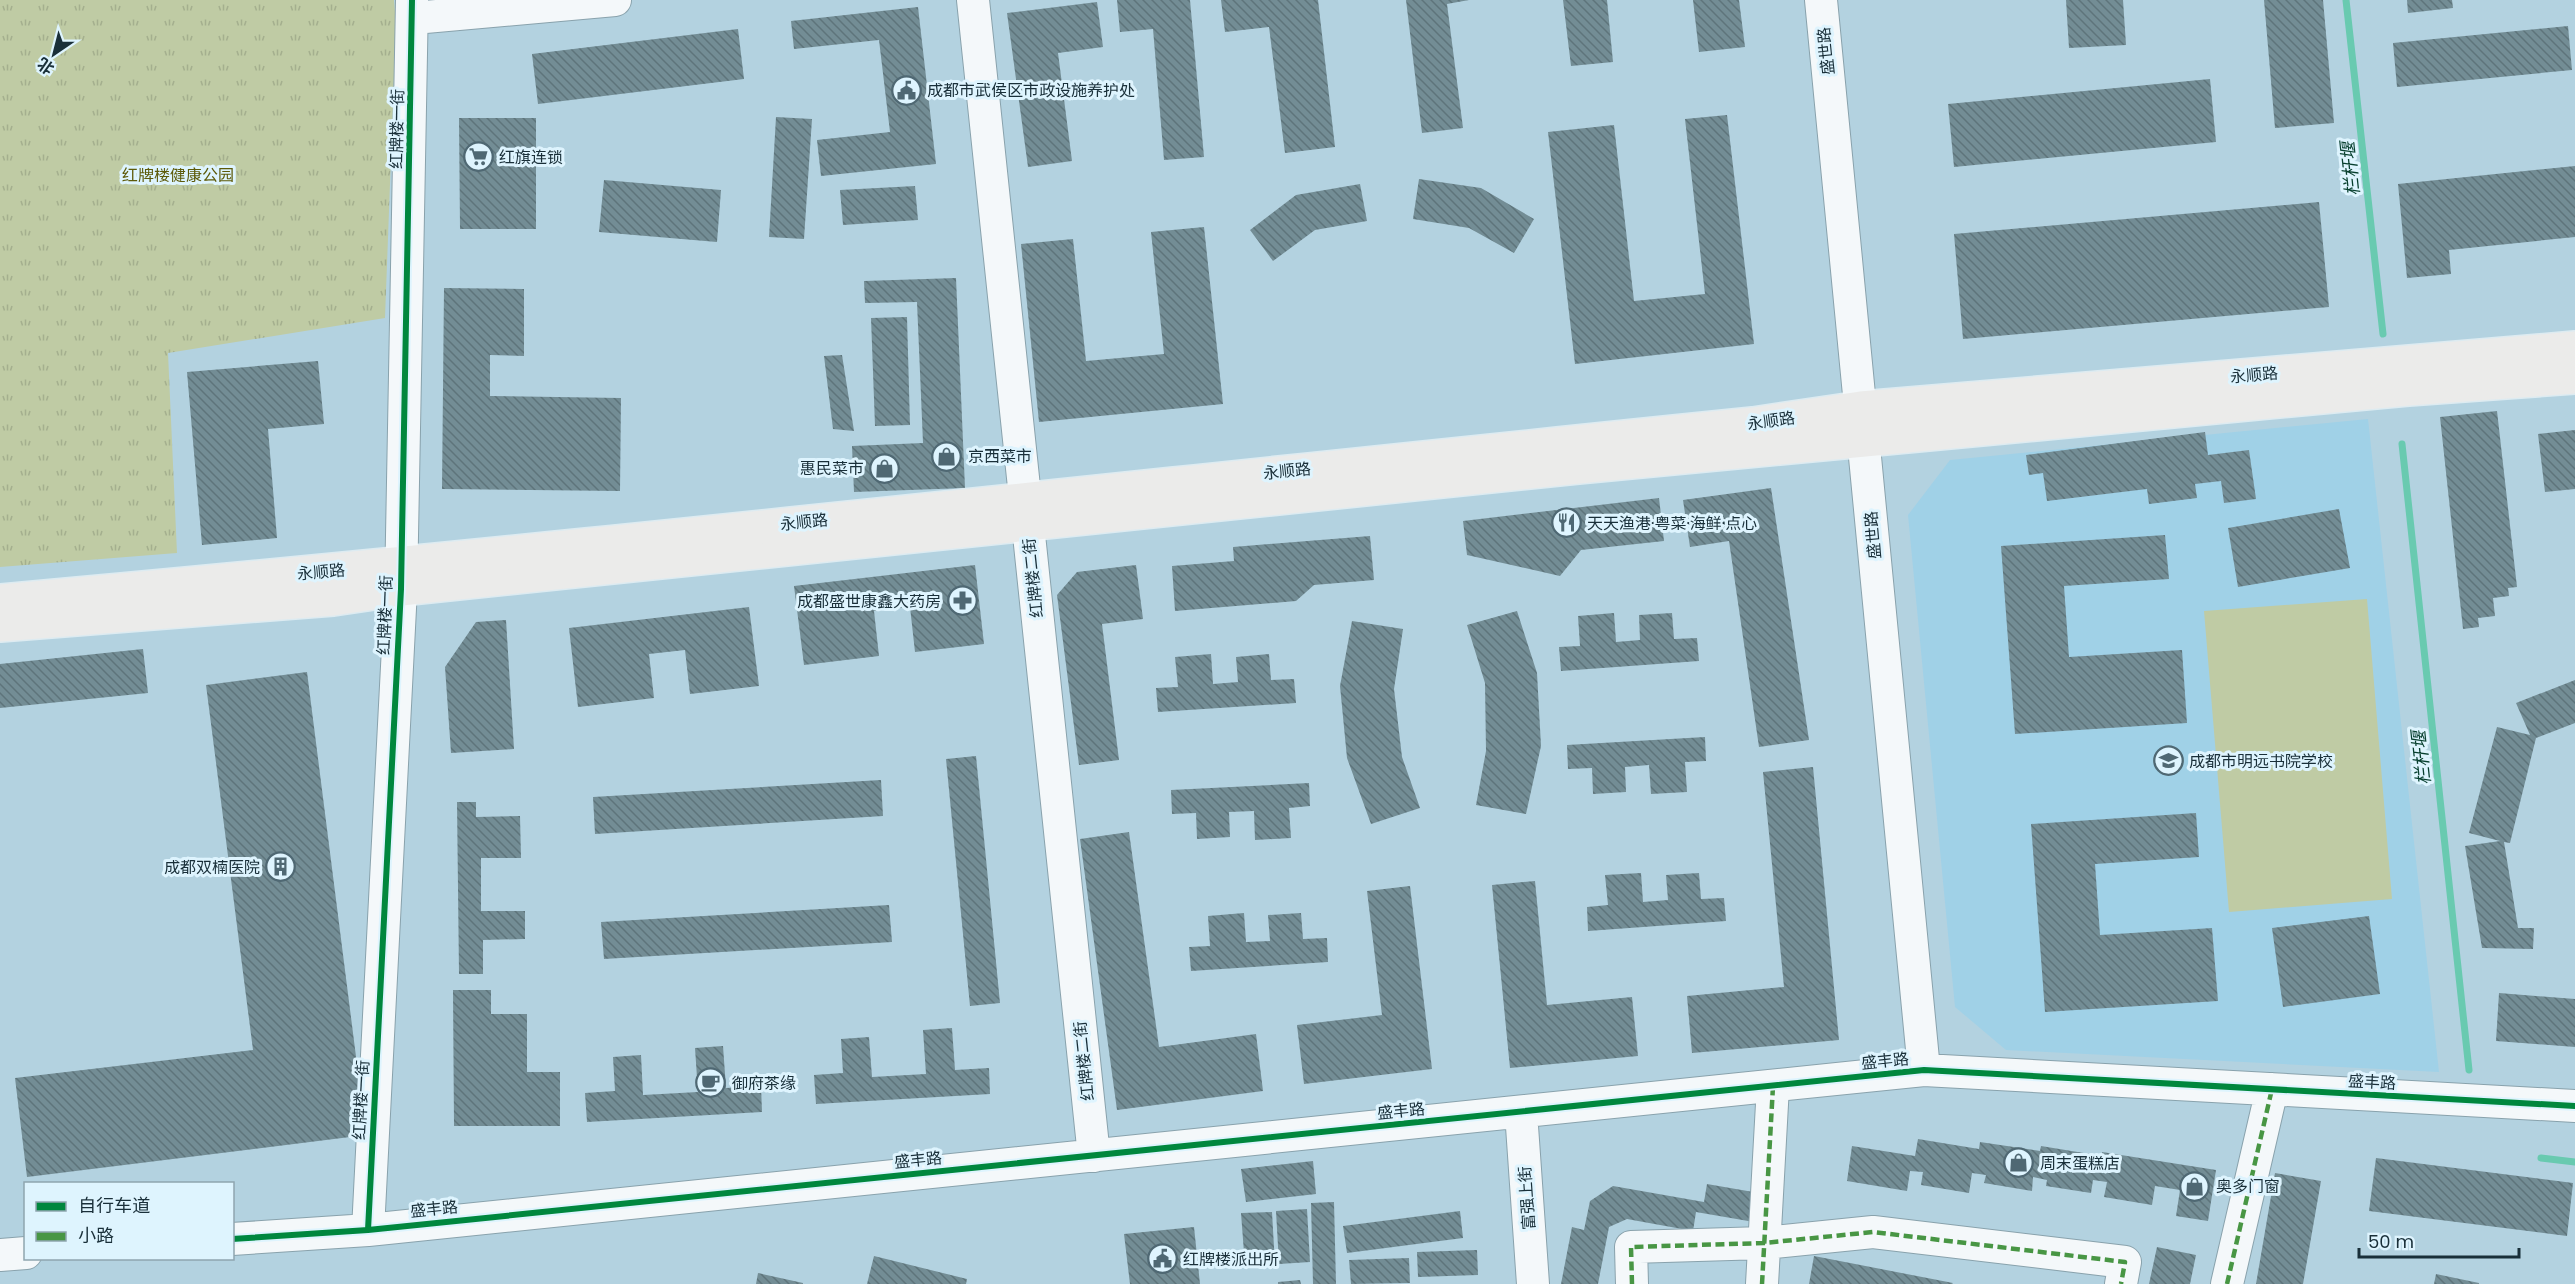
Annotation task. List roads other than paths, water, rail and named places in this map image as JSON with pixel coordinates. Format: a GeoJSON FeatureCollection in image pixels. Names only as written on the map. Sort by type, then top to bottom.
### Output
{"type":"FeatureCollection","features":[{"type":"Feature","properties":{"kind":"main road","name":"永顺路"},"geometry":{"type":"LineString","coordinates":[[0,601],[400,577],[1026,511],[1753,424],[1863,424],[2575,348]]}},
{"type":"Feature","properties":{"kind":"main road"},"geometry":{"type":"LineString","coordinates":[[1863,424],[2575,377]]}},
{"type":"Feature","properties":{"kind":"main road"},"geometry":{"type":"LineString","coordinates":[[0,625],[333,599],[400,577]]}},
{"type":"Feature","properties":{"kind":"street"},"geometry":{"type":"LineString","coordinates":[[413,9],[615,0]]}},
{"type":"Feature","properties":{"kind":"street","name":"红牌楼二街"},"geometry":{"type":"LineString","coordinates":[[973,0],[1094,1156]]}},
{"type":"Feature","properties":{"kind":"street","name":"盛世路"},"geometry":{"type":"LineString","coordinates":[[1821,0],[1924,1070]]}},
{"type":"Feature","properties":{"kind":"street","name":"红牌楼一街"},"geometry":{"type":"LineString","coordinates":[[368,1230],[400,577],[413,9]]}},
{"type":"Feature","properties":{"kind":"street","name":"盛丰路"},"geometry":{"type":"LineString","coordinates":[[234,1239],[368,1230],[1924,1070],[2575,1106]]}},
{"type":"Feature","properties":{"kind":"street"},"geometry":{"type":"LineString","coordinates":[[1762,1284],[1773,1086]]}},
{"type":"Feature","properties":{"kind":"street"},"geometry":{"type":"LineString","coordinates":[[2227,1284],[2272,1089]]}},
{"type":"Feature","properties":{"kind":"street","name":"富强上街"},"geometry":{"type":"LineString","coordinates":[[1521,1112],[1533,1284]]}},
{"type":"Feature","properties":{"kind":"street"},"geometry":{"type":"LineString","coordinates":[[1632,1284],[1631,1247],[1764,1243],[1873,1232],[2125,1262],[2121,1284]]}},
{"type":"Feature","properties":{"kind":"street"},"geometry":{"type":"LineString","coordinates":[[0,1255],[24,1253]]}},
{"type":"Feature","properties":{"kind":"waterway","name":"栏杆堰"},"geometry":{"type":"LineString","coordinates":[[2346,0],[2383,334]]}},
{"type":"Feature","properties":{"kind":"waterway","name":"栏杆堰"},"geometry":{"type":"LineString","coordinates":[[2402,444],[2469,1070]]}},
{"type":"Feature","properties":{"kind":"waterway","name":"栏杆堰"},"geometry":{"type":"LineString","coordinates":[[2541,1158],[2575,1162]]}},
{"type":"Feature","properties":{"kind":"place","name":"成都市武侯区市政设施养护处"},"geometry":{"type":"Point","coordinates":[906,90]}},
{"type":"Feature","properties":{"kind":"place","name":"红旗连锁"},"geometry":{"type":"Point","coordinates":[478,157]}},
{"type":"Feature","properties":{"kind":"place","name":"京西菜市"},"geometry":{"type":"Point","coordinates":[947,456]}},
{"type":"Feature","properties":{"kind":"place","name":"惠民菜市"},"geometry":{"type":"Point","coordinates":[885,468]}},
{"type":"Feature","properties":{"kind":"place","name":"天天渔港·粤菜·海鲜·点心"},"geometry":{"type":"Point","coordinates":[1566,523]}},
{"type":"Feature","properties":{"kind":"place","name":"成都盛世康鑫大药房"},"geometry":{"type":"Point","coordinates":[962,601]}},
{"type":"Feature","properties":{"kind":"place","name":"成都市明远书院学校"},"geometry":{"type":"Point","coordinates":[2168,761]}},
{"type":"Feature","properties":{"kind":"place","name":"成都双楠医院"},"geometry":{"type":"Point","coordinates":[281,867]}},
{"type":"Feature","properties":{"kind":"place","name":"御府茶缘"},"geometry":{"type":"Point","coordinates":[711,1083]}},
{"type":"Feature","properties":{"kind":"place","name":"周末蛋糕店"},"geometry":{"type":"Point","coordinates":[2019,1163]}},
{"type":"Feature","properties":{"kind":"place","name":"奥多门窗"},"geometry":{"type":"Point","coordinates":[2195,1186]}},
{"type":"Feature","properties":{"kind":"place","name":"红牌楼派出所"},"geometry":{"type":"Point","coordinates":[1162,1259]}},
{"type":"Feature","properties":{"kind":"park label","name":"红牌楼健康公园"},"geometry":{"type":"Point","coordinates":[178,175]}}]}
